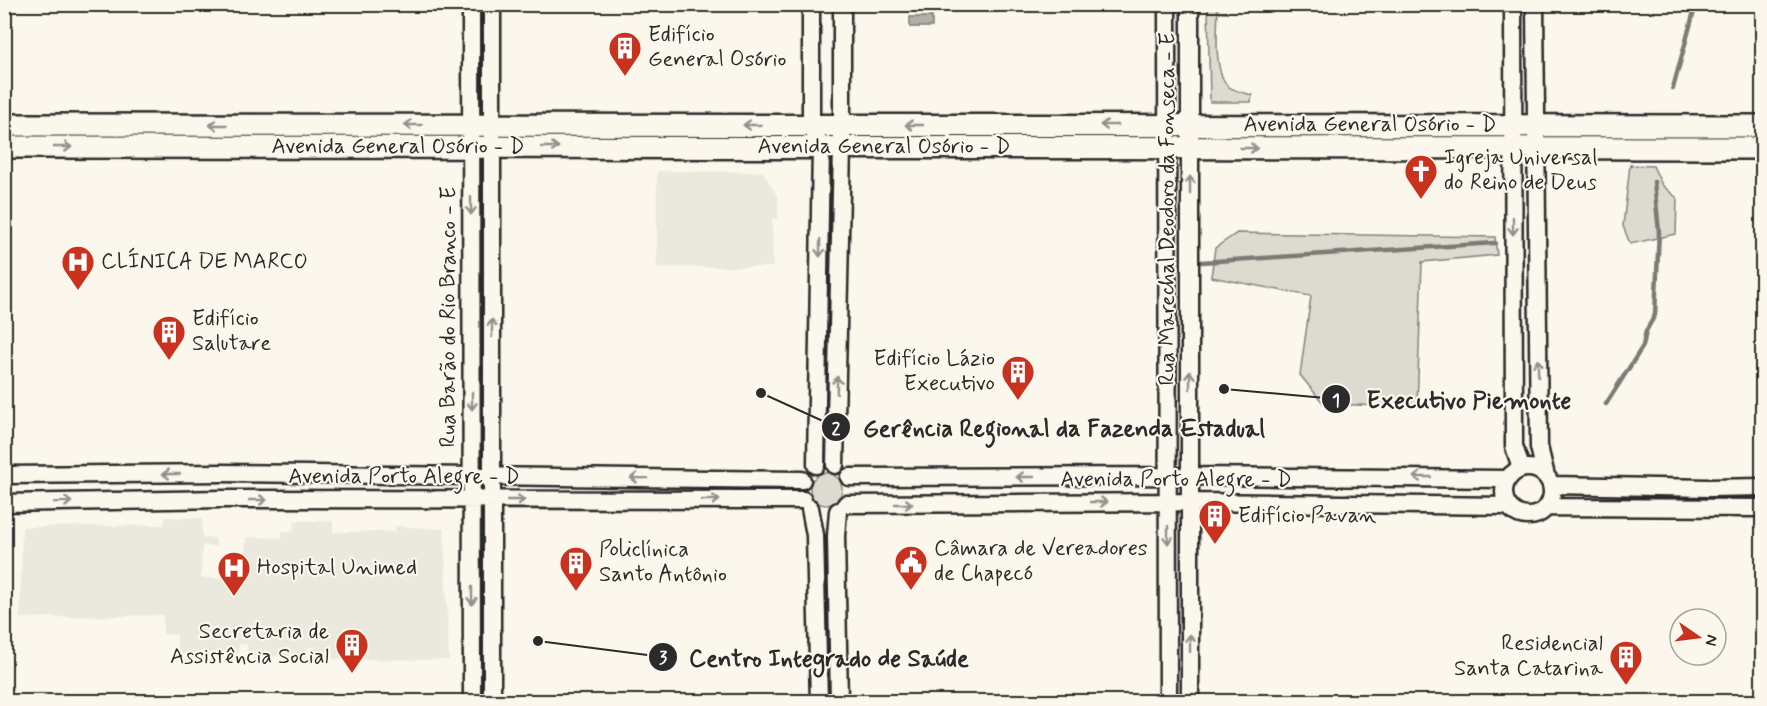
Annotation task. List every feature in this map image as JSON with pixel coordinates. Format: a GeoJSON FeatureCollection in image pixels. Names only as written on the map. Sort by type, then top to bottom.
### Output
{"type":"FeatureCollection","features":[{"type":"Feature","properties":{"kind":"main road","name":"Avenida General Osório - D"},"geometry":{"type":"LineString","coordinates":[[4,125],[1513,124],[1762,126]]}},
{"type":"Feature","properties":{"kind":"main road","name":"Avenida General Osório - D"},"geometry":{"type":"LineString","coordinates":[[4,147],[1762,148]]}},
{"type":"Feature","properties":{"kind":"street","name":"Rua Barão do Rio Branco - E"},"geometry":{"type":"LineString","coordinates":[[471,4],[482,125]]}},
{"type":"Feature","properties":{"kind":"street","name":"Rua Barão do Rio Branco - E"},"geometry":{"type":"LineString","coordinates":[[492,4],[482,125],[492,476],[492,702]]}},
{"type":"Feature","properties":{"kind":"street"},"geometry":{"type":"LineString","coordinates":[[811,4],[811,126],[832,147],[841,219],[836,465]]}},
{"type":"Feature","properties":{"kind":"street"},"geometry":{"type":"LineString","coordinates":[[816,465],[820,219],[832,147],[842,125],[842,4]]}},
{"type":"Feature","properties":{"kind":"street","name":"Rua Marechal Deodoro da Fonseca - E"},"geometry":{"type":"LineString","coordinates":[[1167,4],[1168,702]]}},
{"type":"Feature","properties":{"kind":"street","name":"Rua Marechal Deodoro da Fonseca - E"},"geometry":{"type":"LineString","coordinates":[[1190,4],[1190,702]]}},
{"type":"Feature","properties":{"kind":"street"},"geometry":{"type":"LineString","coordinates":[[1513,4],[1514,446],[1521,468]]}},
{"type":"Feature","properties":{"kind":"street"},"geometry":{"type":"LineString","coordinates":[[1535,4],[1539,447],[1552,494],[1548,507]]}},
{"type":"Feature","properties":{"kind":"street","name":"Rua Barão do Rio Branco - E"},"geometry":{"type":"LineString","coordinates":[[472,702],[472,476],[482,147]]}},
{"type":"Feature","properties":{"kind":"street"},"geometry":{"type":"LineString","coordinates":[[820,219],[841,219]]}},
{"type":"Feature","properties":{"kind":"street"},"geometry":{"type":"LineString","coordinates":[[819,702],[815,535],[801,490],[802,480],[808,471],[816,465],[827,463],[843,470],[849,477],[851,486],[850,495],[842,507],[836,536],[839,702]]}},
{"type":"Feature","properties":{"kind":"street"},"geometry":{"type":"LineString","coordinates":[[1762,487],[1709,488],[1549,480],[1539,470],[1530,467],[1513,472],[1507,479],[1503,496],[1507,506],[1516,514],[1530,516],[1548,507],[1762,508]]}},
{"type":"Feature","properties":{"kind":"street"},"geometry":{"type":"LineString","coordinates":[[203,474],[203,500]]}},
{"type":"Feature","properties":{"kind":"street","name":"Avenida Porto Alegre - D"},"geometry":{"type":"LineString","coordinates":[[4,475],[203,474],[802,480]]}},
{"type":"Feature","properties":{"kind":"street","name":"Avenida Porto Alegre - D"},"geometry":{"type":"LineString","coordinates":[[849,477],[1190,476],[1507,479]]}},
{"type":"Feature","properties":{"kind":"street"},"geometry":{"type":"LineString","coordinates":[[4,481],[6,489],[4,497]]}},
{"type":"Feature","properties":{"kind":"street","name":"Avenida Porto Alegre - D"},"geometry":{"type":"LineString","coordinates":[[4,503],[492,500],[807,504]]}},
{"type":"Feature","properties":{"kind":"street","name":"Avenida Porto Alegre - D"},"geometry":{"type":"LineString","coordinates":[[842,507],[1168,502],[1507,506]]}},
{"type":"Feature","properties":{"kind":"street"},"geometry":{"type":"LineString","coordinates":[[807,504],[819,513],[829,514],[842,507]]}},
{"type":"Feature","properties":{"kind":"shaded area"},"geometry":{"type":"Polygon","coordinates":[[[1208,5],[1218,5],[1217,48],[1220,71],[1229,87],[1252,95],[1251,102],[1210,102],[1208,5]]]}},
{"type":"Feature","properties":{"kind":"shaded area"},"geometry":{"type":"Polygon","coordinates":[[[910,17],[932,17],[932,27],[910,27],[910,17]]]}},
{"type":"Feature","properties":{"kind":"shaded area"},"geometry":{"type":"Polygon","coordinates":[[[1630,165],[1653,166],[1662,185],[1677,198],[1676,234],[1630,244],[1623,226],[1630,165]]]}},
{"type":"Feature","properties":{"kind":"shaded area"},"geometry":{"type":"Polygon","coordinates":[[[657,171],[763,172],[778,197],[778,219],[772,219],[773,267],[657,267],[657,171]]]}},
{"type":"Feature","properties":{"kind":"shaded area"},"geometry":{"type":"Polygon","coordinates":[[[1237,233],[1495,237],[1497,255],[1422,262],[1417,407],[1324,404],[1300,375],[1311,296],[1211,277],[1215,248],[1237,233]]]}},
{"type":"Feature","properties":{"kind":"shaded area"},"geometry":{"type":"Polygon","coordinates":[[[826,473],[837,478],[842,489],[837,500],[826,505],[815,500],[810,489],[815,478],[826,473]]]}},
{"type":"Feature","properties":{"kind":"shaded area","name":"Hospital Unimed"},"geometry":{"type":"Polygon","coordinates":[[[165,517],[202,518],[202,538],[216,538],[216,546],[202,546],[201,578],[245,579],[246,537],[282,538],[282,531],[294,531],[294,521],[333,521],[333,532],[395,532],[395,526],[444,529],[449,660],[316,659],[316,647],[308,647],[308,657],[247,656],[247,644],[239,644],[238,657],[177,656],[177,635],[163,634],[163,615],[20,618],[22,527],[164,525],[165,517]]]}},
{"type":"Feature","properties":{"kind":"waterway"},"geometry":{"type":"LineString","coordinates":[[1673,88],[1696,4]]}},
{"type":"Feature","properties":{"kind":"waterway"},"geometry":{"type":"LineString","coordinates":[[1606,404],[1643,346],[1646,331],[1655,315],[1659,232],[1654,182]]}},
{"type":"Feature","properties":{"kind":"waterway"},"geometry":{"type":"LineString","coordinates":[[1201,262],[1495,243]]}},
{"type":"Feature","properties":{"kind":"place","name":"Edifício General Osório"},"geometry":{"type":"Point","coordinates":[625,77]}},
{"type":"Feature","properties":{"kind":"place","name":"Igreja Universal do Reino de Deus"},"geometry":{"type":"Point","coordinates":[1421,200]}},
{"type":"Feature","properties":{"kind":"place","name":"CLÍNICA DE MARCO"},"geometry":{"type":"Point","coordinates":[78,291]}},
{"type":"Feature","properties":{"kind":"place","name":"Edifício Salutare"},"geometry":{"type":"Point","coordinates":[169,361]}},
{"type":"Feature","properties":{"kind":"place","name":"Executivo Piemonte"},"geometry":{"type":"Point","coordinates":[1224,389]}},
{"type":"Feature","properties":{"kind":"place","name":"Gerência Regional da Fazenda Estadual"},"geometry":{"type":"Point","coordinates":[761,393]}},
{"type":"Feature","properties":{"kind":"place","name":"Edifício Lázio Executivo"},"geometry":{"type":"Point","coordinates":[1018,401]}},
{"type":"Feature","properties":{"kind":"place","name":"Edifício Pavan"},"geometry":{"type":"Point","coordinates":[1215,545]}},
{"type":"Feature","properties":{"kind":"place","name":"Câmara de Vereadores de Chapecó"},"geometry":{"type":"Point","coordinates":[911,591]}},
{"type":"Feature","properties":{"kind":"place","name":"Policlínica Santo Antônio"},"geometry":{"type":"Point","coordinates":[576,592]}},
{"type":"Feature","properties":{"kind":"place","name":"Hospital Unimed"},"geometry":{"type":"Point","coordinates":[234,597]}},
{"type":"Feature","properties":{"kind":"place","name":"Centro Integrado de Saúde"},"geometry":{"type":"Point","coordinates":[538,641]}},
{"type":"Feature","properties":{"kind":"place","name":"Secretaria de Assistência Social"},"geometry":{"type":"Point","coordinates":[352,674]}},
{"type":"Feature","properties":{"kind":"place","name":"Residencial Santa Catarina"},"geometry":{"type":"Point","coordinates":[1626,686]}}]}
